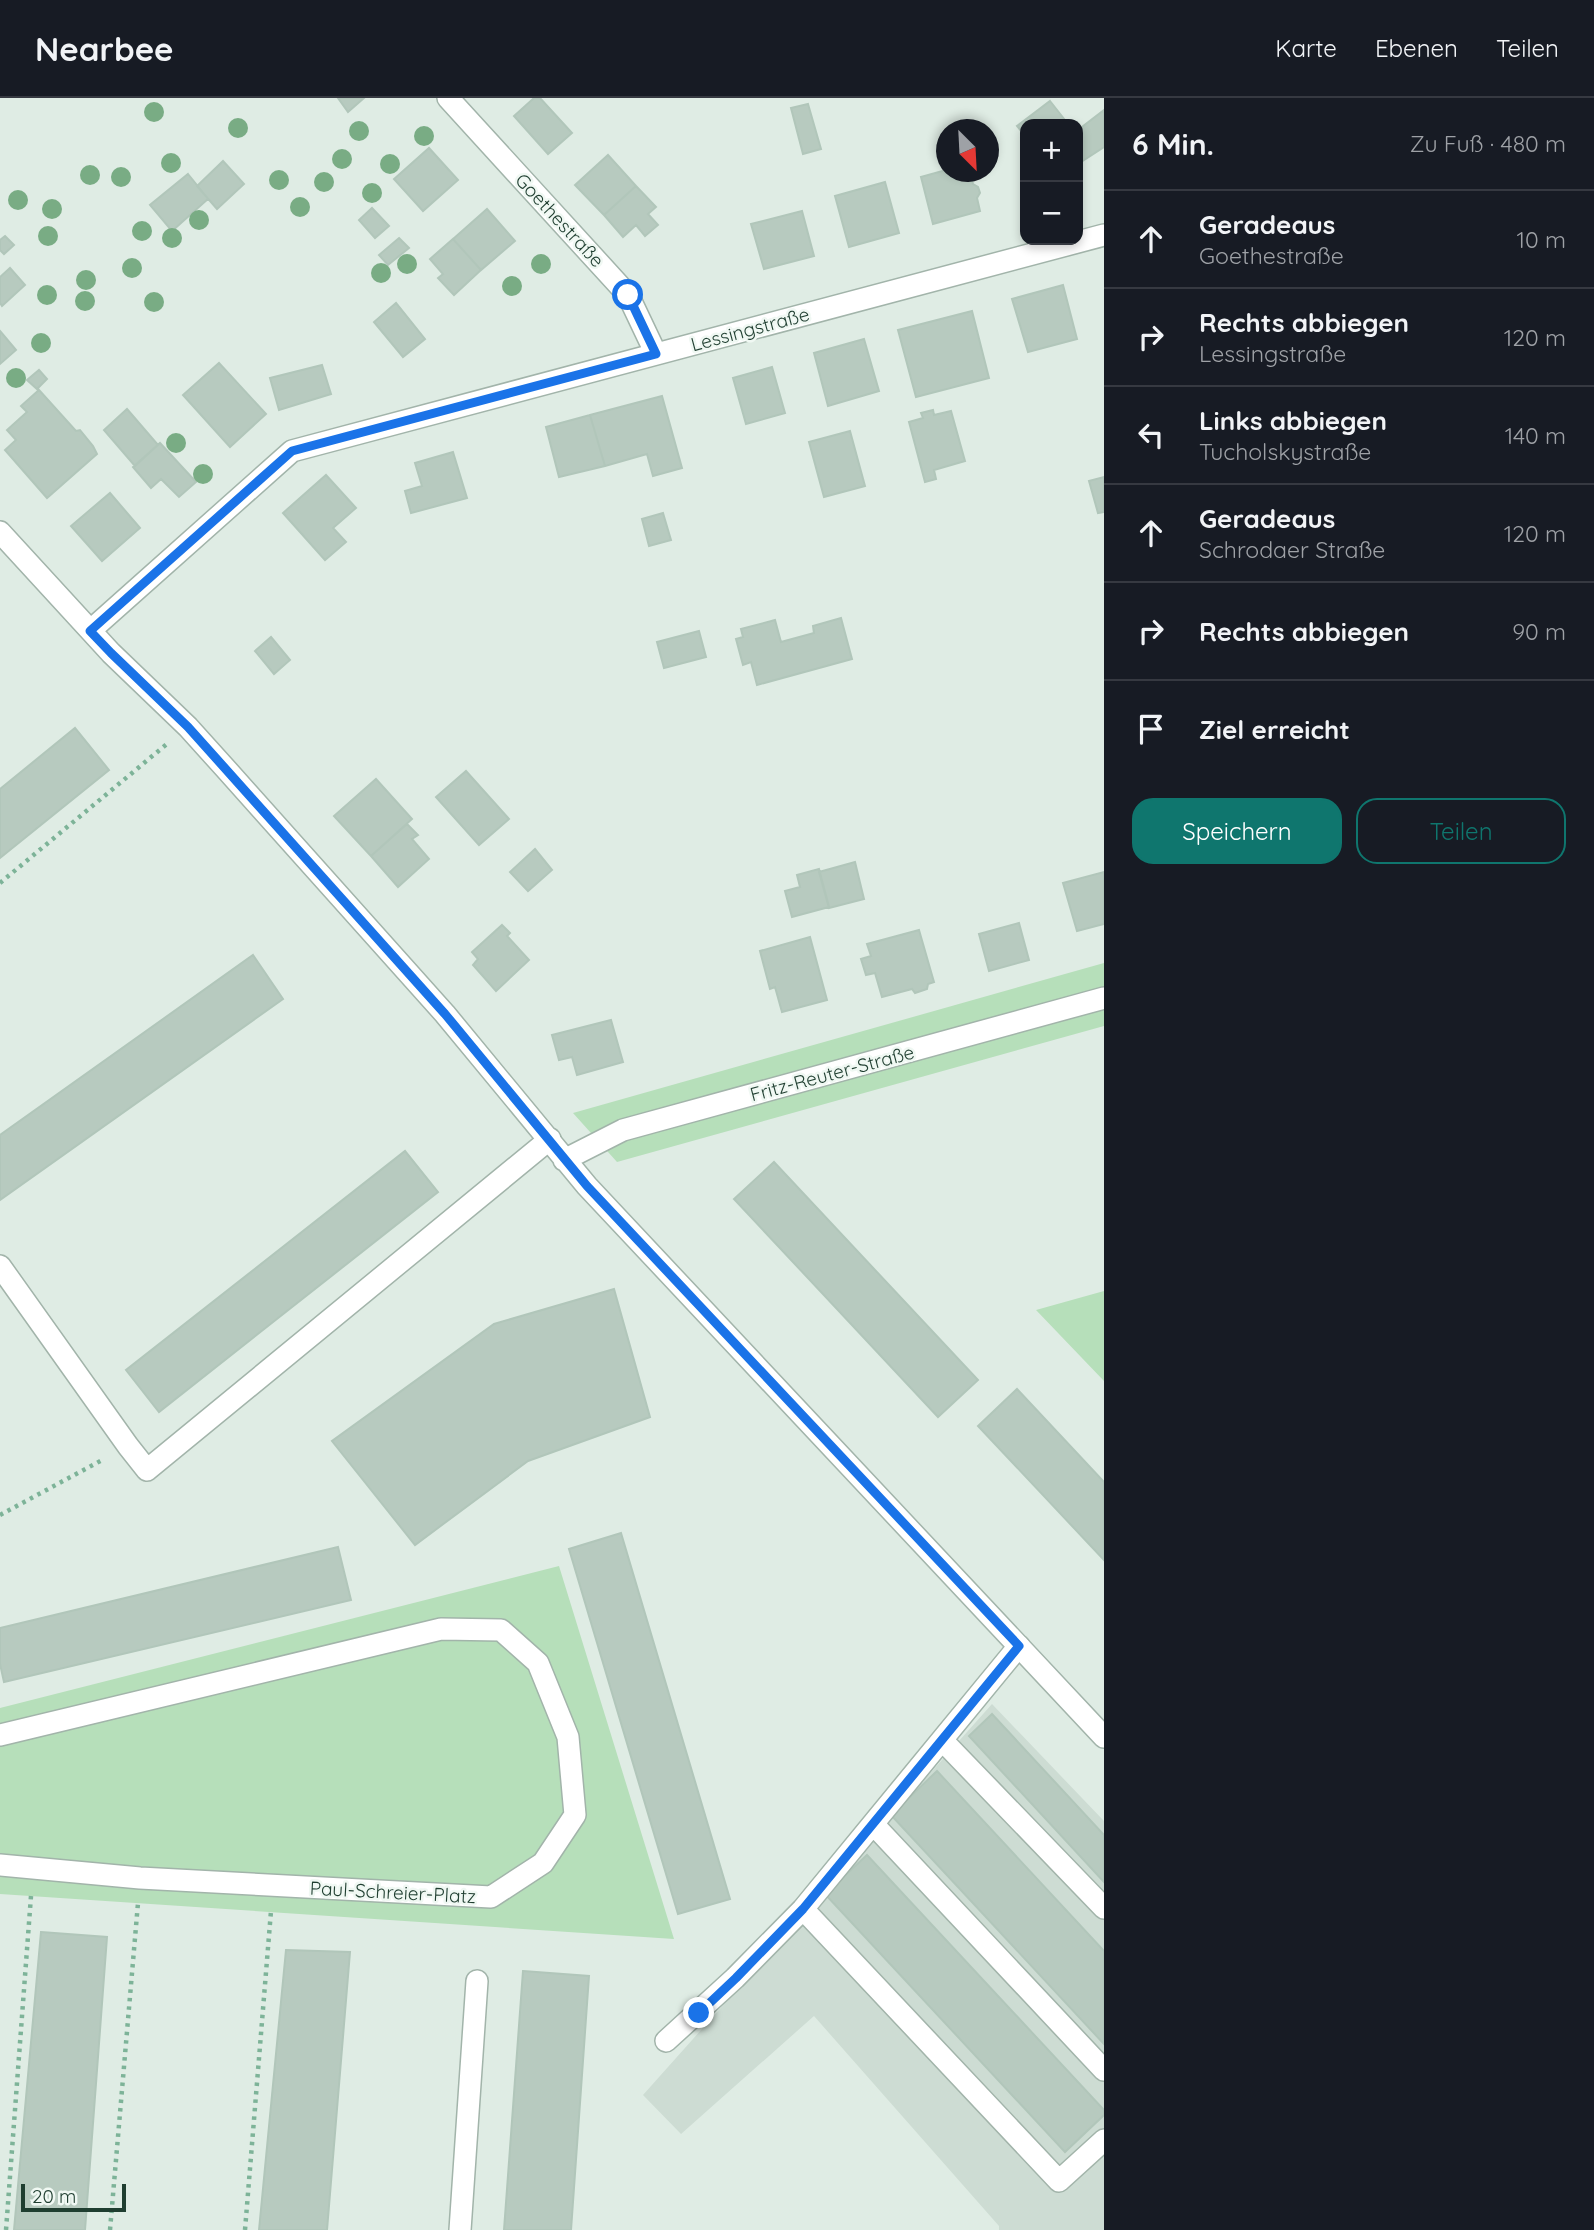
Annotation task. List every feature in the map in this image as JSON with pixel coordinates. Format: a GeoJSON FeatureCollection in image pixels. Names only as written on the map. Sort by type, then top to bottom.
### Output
{"type":"FeatureCollection","features":[{"type":"Feature","properties":{"kind":"street","name":"Goethestraße"},"geometry":{"type":"LineString","coordinates":[[448,98],[628,295],[656,354]]}},
{"type":"Feature","properties":{"kind":"street","name":"Lessingstraße"},"geometry":{"type":"LineString","coordinates":[[90,631],[292,451],[1104,235]]}},
{"type":"Feature","properties":{"kind":"street"},"geometry":{"type":"LineString","coordinates":[[0,532],[111,653],[188,727],[445,1014],[587,1186],[1104,1737]]}},
{"type":"Feature","properties":{"kind":"street","name":"Fritz-Reuter-Straße"},"geometry":{"type":"LineString","coordinates":[[564,1160],[622,1130],[1104,998]]}},
{"type":"Feature","properties":{"kind":"street"},"geometry":{"type":"LineString","coordinates":[[0,1266],[147,1470],[550,1139]]}},
{"type":"Feature","properties":{"kind":"street","name":"Paul-Schreier-Platz"},"geometry":{"type":"LineString","coordinates":[[0,1735],[441,1629],[501,1630],[538,1663],[568,1737],[575,1815],[543,1863],[491,1896],[140,1878],[0,1865]]}},
{"type":"Feature","properties":{"kind":"street"},"geometry":{"type":"LineString","coordinates":[[666,2041],[736,1978],[803,1909],[1019,1646]]}},
{"type":"Feature","properties":{"kind":"street"},"geometry":{"type":"LineString","coordinates":[[942,1740],[1104,1908]]}},
{"type":"Feature","properties":{"kind":"street"},"geometry":{"type":"LineString","coordinates":[[873,1824],[1104,2070]]}},
{"type":"Feature","properties":{"kind":"street"},"geometry":{"type":"LineString","coordinates":[[803,1909],[1059,2181],[1104,2140]]}},
{"type":"Feature","properties":{"kind":"street"},"geometry":{"type":"LineString","coordinates":[[460,2230],[477,1982]]}},
{"type":"Feature","properties":{"kind":"path"},"geometry":{"type":"LineString","coordinates":[[0,883],[188,727]]}},
{"type":"Feature","properties":{"kind":"path"},"geometry":{"type":"LineString","coordinates":[[0,1515],[128,1446]]}},
{"type":"Feature","properties":{"kind":"path"},"geometry":{"type":"LineString","coordinates":[[6,2230],[33,1867]]}},
{"type":"Feature","properties":{"kind":"path"},"geometry":{"type":"LineString","coordinates":[[110,2230],[140,1878]]}},
{"type":"Feature","properties":{"kind":"path"},"geometry":{"type":"LineString","coordinates":[[246,2230],[273,1885]]}},
{"type":"Feature","properties":{"kind":"shaded area"},"geometry":{"type":"Polygon","coordinates":[[[992,1704],[1104,1821],[1104,2230],[999,2230],[999,2226],[814,2016],[681,2134],[643,2095],[992,1704]]]}},
{"type":"Feature","properties":{"kind":"green space"},"geometry":{"type":"Polygon","coordinates":[[[1104,963],[1104,1026],[617,1162],[573,1113],[1104,963]]]}},
{"type":"Feature","properties":{"kind":"green space"},"geometry":{"type":"Polygon","coordinates":[[[1104,1291],[1104,1381],[1036,1310],[1104,1291]]]}},
{"type":"Feature","properties":{"kind":"green space"},"geometry":{"type":"Polygon","coordinates":[[[559,1566],[674,1939],[0,1894],[0,1708],[559,1566]]]}},
{"type":"Feature","properties":{"kind":"building"},"geometry":{"type":"Polygon","coordinates":[[[338,98],[364,98],[348,112],[338,98]]]}},
{"type":"Feature","properties":{"kind":"building"},"geometry":{"type":"Polygon","coordinates":[[[534,98],[540,98],[572,133],[548,154],[514,116],[534,98]]]}},
{"type":"Feature","properties":{"kind":"building"},"geometry":{"type":"Polygon","coordinates":[[[1050,101],[1064,119],[1026,119],[1050,101]]]}},
{"type":"Feature","properties":{"kind":"building"},"geometry":{"type":"Polygon","coordinates":[[[808,104],[821,149],[803,154],[791,108],[808,104]]]}},
{"type":"Feature","properties":{"kind":"building"},"geometry":{"type":"Polygon","coordinates":[[[1104,110],[1104,147],[1083,161],[1083,126],[1104,110]]]}},
{"type":"Feature","properties":{"kind":"building"},"geometry":{"type":"Polygon","coordinates":[[[429,148],[458,180],[423,211],[394,179],[429,148]]]}},
{"type":"Feature","properties":{"kind":"building"},"geometry":{"type":"Polygon","coordinates":[[[608,155],[636,186],[604,215],[575,185],[608,155]]]}},
{"type":"Feature","properties":{"kind":"building"},"geometry":{"type":"Polygon","coordinates":[[[223,161],[244,184],[217,209],[197,186],[223,161]]]}},
{"type":"Feature","properties":{"kind":"building"},"geometry":{"type":"Polygon","coordinates":[[[936,173],[936,182],[972,182],[980,193],[977,198],[980,211],[933,224],[921,177],[936,173]]]}},
{"type":"Feature","properties":{"kind":"building"},"geometry":{"type":"Polygon","coordinates":[[[188,174],[208,199],[172,231],[150,205],[188,174]]]}},
{"type":"Feature","properties":{"kind":"building"},"geometry":{"type":"Polygon","coordinates":[[[885,182],[899,233],[849,247],[835,196],[885,182]]]}},
{"type":"Feature","properties":{"kind":"building"},"geometry":{"type":"Polygon","coordinates":[[[636,186],[656,207],[648,214],[658,225],[645,236],[636,225],[623,237],[604,215],[636,186]]]}},
{"type":"Feature","properties":{"kind":"building"},"geometry":{"type":"Polygon","coordinates":[[[372,208],[389,226],[375,238],[359,220],[372,208]]]}},
{"type":"Feature","properties":{"kind":"building"},"geometry":{"type":"Polygon","coordinates":[[[487,209],[515,241],[481,270],[453,239],[487,209]]]}},
{"type":"Feature","properties":{"kind":"building"},"geometry":{"type":"Polygon","coordinates":[[[802,211],[814,256],[764,269],[751,224],[802,211]]]}},
{"type":"Feature","properties":{"kind":"building"},"geometry":{"type":"Polygon","coordinates":[[[5,236],[14,245],[4,254],[0,250],[0,240],[5,236]]]}},
{"type":"Feature","properties":{"kind":"building"},"geometry":{"type":"Polygon","coordinates":[[[399,238],[409,248],[388,265],[379,255],[399,238]]]}},
{"type":"Feature","properties":{"kind":"building"},"geometry":{"type":"Polygon","coordinates":[[[453,239],[481,270],[454,295],[438,278],[443,274],[430,259],[453,239]]]}},
{"type":"Feature","properties":{"kind":"building"},"geometry":{"type":"Polygon","coordinates":[[[10,268],[25,285],[2,306],[0,277],[10,268]]]}},
{"type":"Feature","properties":{"kind":"building"},"geometry":{"type":"Polygon","coordinates":[[[1063,285],[1077,339],[1028,352],[1012,299],[1063,285]]]}},
{"type":"Feature","properties":{"kind":"building"},"geometry":{"type":"Polygon","coordinates":[[[396,303],[425,339],[403,357],[374,322],[396,303]]]}},
{"type":"Feature","properties":{"kind":"building"},"geometry":{"type":"Polygon","coordinates":[[[972,311],[989,378],[916,397],[898,330],[972,311]]]}},
{"type":"Feature","properties":{"kind":"building"},"geometry":{"type":"Polygon","coordinates":[[[0,331],[16,350],[0,364],[0,331]]]}},
{"type":"Feature","properties":{"kind":"building"},"geometry":{"type":"Polygon","coordinates":[[[864,339],[879,391],[828,406],[814,353],[864,339]]]}},
{"type":"Feature","properties":{"kind":"building"},"geometry":{"type":"Polygon","coordinates":[[[219,363],[266,414],[230,447],[183,395],[219,363]]]}},
{"type":"Feature","properties":{"kind":"building"},"geometry":{"type":"Polygon","coordinates":[[[322,365],[331,394],[279,410],[270,378],[322,365]]]}},
{"type":"Feature","properties":{"kind":"building"},"geometry":{"type":"Polygon","coordinates":[[[772,367],[785,413],[746,424],[733,378],[772,367]]]}},
{"type":"Feature","properties":{"kind":"building"},"geometry":{"type":"Polygon","coordinates":[[[39,370],[47,379],[37,389],[27,380],[39,370]]]}},
{"type":"Feature","properties":{"kind":"building"},"geometry":{"type":"Polygon","coordinates":[[[39,390],[76,431],[80,430],[97,454],[47,498],[5,450],[16,440],[7,430],[27,412],[21,406],[39,390]]]}},
{"type":"Feature","properties":{"kind":"building"},"geometry":{"type":"Polygon","coordinates":[[[662,396],[682,468],[653,476],[647,454],[605,466],[590,415],[662,396]]]}},
{"type":"Feature","properties":{"kind":"building"},"geometry":{"type":"Polygon","coordinates":[[[127,409],[158,445],[135,466],[104,430],[127,409]]]}},
{"type":"Feature","properties":{"kind":"building"},"geometry":{"type":"Polygon","coordinates":[[[933,410],[934,415],[951,411],[965,461],[934,470],[936,479],[925,482],[909,422],[923,418],[921,413],[933,410]]]}},
{"type":"Feature","properties":{"kind":"building"},"geometry":{"type":"Polygon","coordinates":[[[590,415],[605,466],[559,477],[546,427],[590,415]]]}},
{"type":"Feature","properties":{"kind":"building"},"geometry":{"type":"Polygon","coordinates":[[[850,431],[865,486],[824,497],[809,442],[850,431]]]}},
{"type":"Feature","properties":{"kind":"building"},"geometry":{"type":"Polygon","coordinates":[[[160,443],[196,482],[179,497],[161,479],[151,488],[133,467],[160,443]]]}},
{"type":"Feature","properties":{"kind":"building"},"geometry":{"type":"Polygon","coordinates":[[[453,452],[467,498],[411,513],[405,491],[422,486],[415,463],[453,452]]]}},
{"type":"Feature","properties":{"kind":"building"},"geometry":{"type":"Polygon","coordinates":[[[326,475],[356,508],[333,528],[346,542],[325,560],[283,513],[326,475]]]}},
{"type":"Feature","properties":{"kind":"building"},"geometry":{"type":"Polygon","coordinates":[[[1104,477],[1104,512],[1098,513],[1089,481],[1104,477]]]}},
{"type":"Feature","properties":{"kind":"building"},"geometry":{"type":"Polygon","coordinates":[[[110,493],[140,528],[102,561],[71,526],[110,493]]]}},
{"type":"Feature","properties":{"kind":"building"},"geometry":{"type":"Polygon","coordinates":[[[663,513],[671,540],[649,546],[642,519],[663,513]]]}},
{"type":"Feature","properties":{"kind":"building"},"geometry":{"type":"Polygon","coordinates":[[[841,618],[852,659],[757,685],[751,662],[743,665],[736,639],[743,637],[741,629],[775,620],[781,642],[814,633],[813,626],[841,618]]]}},
{"type":"Feature","properties":{"kind":"building"},"geometry":{"type":"Polygon","coordinates":[[[699,631],[706,657],[664,668],[657,642],[699,631]]]}},
{"type":"Feature","properties":{"kind":"building"},"geometry":{"type":"Polygon","coordinates":[[[271,637],[290,660],[274,674],[255,651],[271,637]]]}},
{"type":"Feature","properties":{"kind":"building"},"geometry":{"type":"Polygon","coordinates":[[[75,728],[109,770],[0,858],[0,789],[75,728]]]}},
{"type":"Feature","properties":{"kind":"building"},"geometry":{"type":"Polygon","coordinates":[[[466,771],[509,819],[479,845],[436,797],[466,771]]]}},
{"type":"Feature","properties":{"kind":"building"},"geometry":{"type":"Polygon","coordinates":[[[376,779],[412,819],[371,856],[334,816],[376,779]]]}},
{"type":"Feature","properties":{"kind":"building"},"geometry":{"type":"Polygon","coordinates":[[[407,824],[418,835],[412,839],[429,859],[398,887],[371,856],[407,824]]]}},
{"type":"Feature","properties":{"kind":"building"},"geometry":{"type":"Polygon","coordinates":[[[535,849],[552,870],[528,891],[510,872],[535,849]]]}},
{"type":"Feature","properties":{"kind":"building"},"geometry":{"type":"Polygon","coordinates":[[[855,862],[864,899],[829,908],[819,872],[855,862]]]}},
{"type":"Feature","properties":{"kind":"building"},"geometry":{"type":"Polygon","coordinates":[[[819,869],[829,907],[792,917],[785,891],[800,887],[797,875],[819,869]]]}},
{"type":"Feature","properties":{"kind":"building"},"geometry":{"type":"Polygon","coordinates":[[[1104,872],[1104,924],[1077,931],[1063,883],[1104,872]]]}},
{"type":"Feature","properties":{"kind":"building"},"geometry":{"type":"Polygon","coordinates":[[[1019,923],[1029,960],[989,971],[979,934],[1019,923]]]}},
{"type":"Feature","properties":{"kind":"building"},"geometry":{"type":"Polygon","coordinates":[[[502,925],[510,933],[507,936],[529,960],[496,991],[473,965],[478,959],[472,952],[502,925]]]}},
{"type":"Feature","properties":{"kind":"building"},"geometry":{"type":"Polygon","coordinates":[[[919,930],[934,982],[928,984],[927,989],[915,993],[912,989],[882,997],[875,973],[866,975],[861,959],[871,956],[867,944],[919,930]]]}},
{"type":"Feature","properties":{"kind":"building"},"geometry":{"type":"Polygon","coordinates":[[[810,937],[827,1000],[782,1012],[775,987],[770,989],[760,951],[810,937]]]}},
{"type":"Feature","properties":{"kind":"building"},"geometry":{"type":"Polygon","coordinates":[[[253,955],[283,999],[0,1200],[0,1135],[253,955]]]}},
{"type":"Feature","properties":{"kind":"building"},"geometry":{"type":"Polygon","coordinates":[[[611,1020],[623,1062],[577,1075],[572,1057],[559,1060],[552,1035],[611,1020]]]}},
{"type":"Feature","properties":{"kind":"building"},"geometry":{"type":"Polygon","coordinates":[[[405,1151],[438,1192],[159,1412],[126,1370],[405,1151]]]}},
{"type":"Feature","properties":{"kind":"building"},"geometry":{"type":"Polygon","coordinates":[[[774,1162],[978,1380],[938,1417],[734,1199],[774,1162]]]}},
{"type":"Feature","properties":{"kind":"building"},"geometry":{"type":"Polygon","coordinates":[[[614,1289],[650,1417],[528,1461],[415,1545],[332,1441],[494,1324],[614,1289]]]}},
{"type":"Feature","properties":{"kind":"building"},"geometry":{"type":"Polygon","coordinates":[[[1017,1389],[1104,1482],[1104,1560],[978,1426],[1017,1389]]]}},
{"type":"Feature","properties":{"kind":"building"},"geometry":{"type":"Polygon","coordinates":[[[621,1533],[730,1899],[678,1914],[569,1549],[621,1533]]]}},
{"type":"Feature","properties":{"kind":"building"},"geometry":{"type":"Polygon","coordinates":[[[338,1547],[351,1600],[4,1682],[0,1664],[0,1628],[338,1547]]]}},
{"type":"Feature","properties":{"kind":"building"},"geometry":{"type":"Polygon","coordinates":[[[992,1714],[1104,1835],[1104,1882],[969,1736],[992,1714]]]}},
{"type":"Feature","properties":{"kind":"building"},"geometry":{"type":"Polygon","coordinates":[[[937,1771],[1104,1951],[1104,2044],[891,1815],[937,1771]]]}},
{"type":"Feature","properties":{"kind":"building"},"geometry":{"type":"Polygon","coordinates":[[[867,1855],[1104,2110],[1104,2115],[1065,2152],[825,1894],[867,1855]]]}},
{"type":"Feature","properties":{"kind":"building"},"geometry":{"type":"Polygon","coordinates":[[[41,1932],[107,1937],[85,2230],[14,2230],[41,1932]]]}},
{"type":"Feature","properties":{"kind":"building"},"geometry":{"type":"Polygon","coordinates":[[[286,1950],[350,1952],[327,2230],[259,2230],[286,1950]]]}},
{"type":"Feature","properties":{"kind":"building"},"geometry":{"type":"Polygon","coordinates":[[[523,1971],[589,1976],[571,2230],[504,2230],[523,1971]]]}},
{"type":"Feature","properties":{"kind":"route"},"geometry":{"type":"LineString","coordinates":[[628,295],[656,354],[292,451],[90,631],[188,727],[445,1014],[587,1186],[1019,1646],[803,1909],[699,2013]]}}]}
